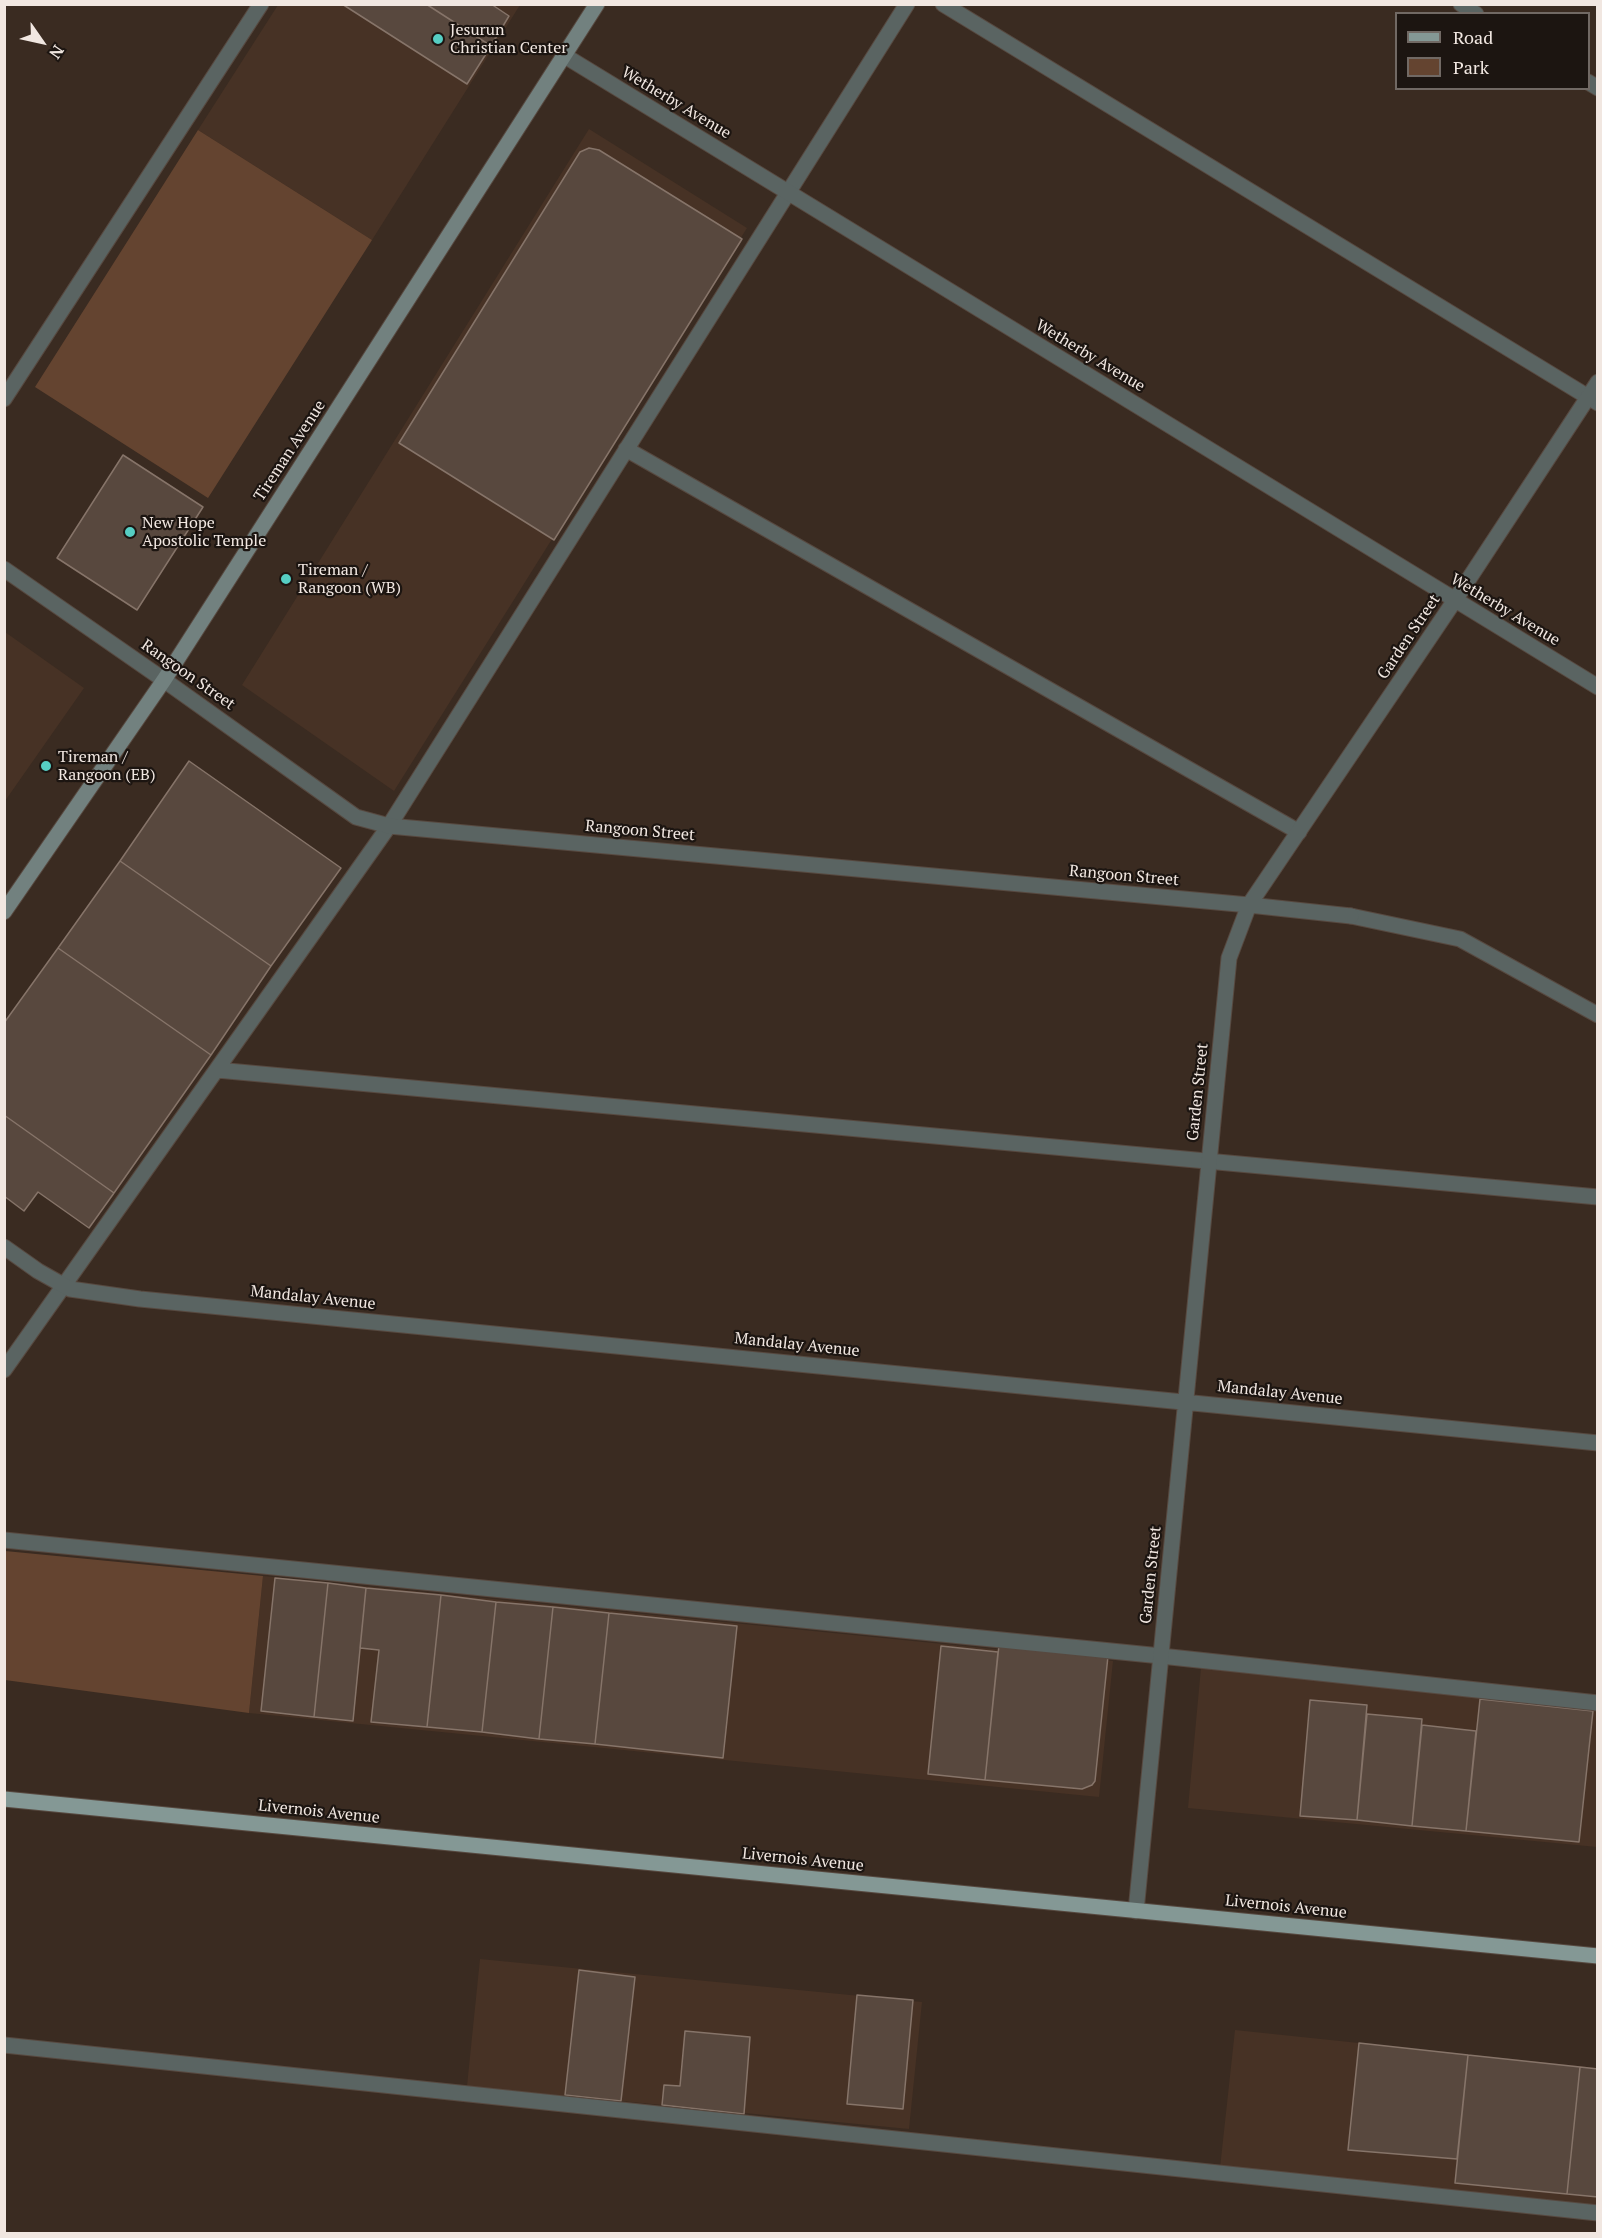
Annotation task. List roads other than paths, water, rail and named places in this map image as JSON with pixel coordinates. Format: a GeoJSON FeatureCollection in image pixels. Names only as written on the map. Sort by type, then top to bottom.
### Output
{"type":"FeatureCollection","features":[{"type":"Feature","properties":{"kind":"main road","name":"Livernois Avenue"},"geometry":{"type":"LineString","coordinates":[[4,1799],[1598,1956]]}},
{"type":"Feature","properties":{"kind":"street"},"geometry":{"type":"LineString","coordinates":[[4,399],[261,4]]}},
{"type":"Feature","properties":{"kind":"street","name":"Tireman Avenue"},"geometry":{"type":"LineString","coordinates":[[4,912],[164,680],[597,4]]}},
{"type":"Feature","properties":{"kind":"street"},"geometry":{"type":"LineString","coordinates":[[4,1370],[389,826],[907,4]]}},
{"type":"Feature","properties":{"kind":"street"},"geometry":{"type":"LineString","coordinates":[[943,4],[1592,400]]}},
{"type":"Feature","properties":{"kind":"street","name":"Wetherby Avenue"},"geometry":{"type":"LineString","coordinates":[[565,56],[1598,687]]}},
{"type":"Feature","properties":{"kind":"street","name":"Garden Street"},"geometry":{"type":"LineString","coordinates":[[1136,1911],[1229,958],[1249,905],[1592,400],[1598,382]]}},
{"type":"Feature","properties":{"kind":"street"},"geometry":{"type":"LineString","coordinates":[[626,448],[1299,832]]}},
{"type":"Feature","properties":{"kind":"street","name":"Rangoon Street"},"geometry":{"type":"LineString","coordinates":[[4,569],[356,817],[389,826],[1351,916],[1460,939],[1598,1015]]}},
{"type":"Feature","properties":{"kind":"street"},"geometry":{"type":"LineString","coordinates":[[217,1070],[1598,1197]]}},
{"type":"Feature","properties":{"kind":"street","name":"Mandalay Avenue"},"geometry":{"type":"LineString","coordinates":[[4,1247],[38,1271],[70,1288],[140,1299],[1598,1443]]}},
{"type":"Feature","properties":{"kind":"street"},"geometry":{"type":"LineString","coordinates":[[4,1540],[1161,1656],[1598,1703]]}},
{"type":"Feature","properties":{"kind":"street"},"geometry":{"type":"LineString","coordinates":[[4,2045],[1598,2213]]}},
{"type":"Feature","properties":{"kind":"place","name":"Jesurun Christian Center"},"geometry":{"type":"Point","coordinates":[438,39]}},
{"type":"Feature","properties":{"kind":"place","name":"New Hope Apostolic Temple"},"geometry":{"type":"Point","coordinates":[130,532]}},
{"type":"Feature","properties":{"kind":"place","name":"Tireman / Rangoon (WB)"},"geometry":{"type":"Point","coordinates":[286,579]}},
{"type":"Feature","properties":{"kind":"place","name":"Tireman / Rangoon (EB)"},"geometry":{"type":"Point","coordinates":[46,766]}}]}
